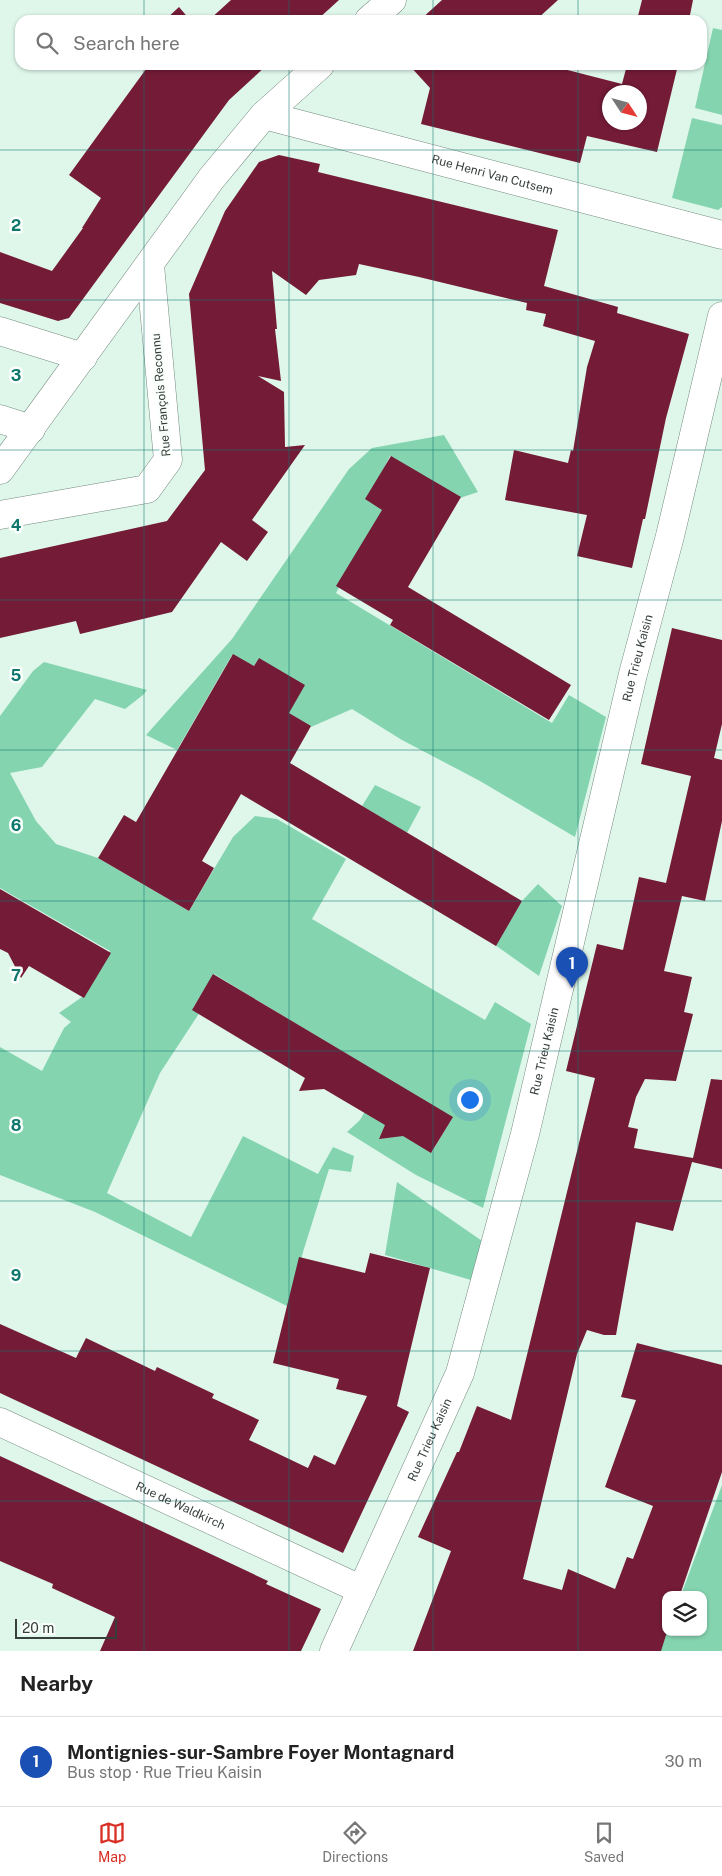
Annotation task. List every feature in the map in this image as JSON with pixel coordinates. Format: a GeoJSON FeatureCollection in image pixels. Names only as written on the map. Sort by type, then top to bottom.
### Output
{"type":"FeatureCollection","features":[{"type":"Feature","properties":{"kind":"street"},"geometry":{"type":"LineString","coordinates":[[376,15],[392,0]]}},
{"type":"Feature","properties":{"kind":"street"},"geometry":{"type":"LineString","coordinates":[[0,470],[211,179],[264,115],[314,70]]}},
{"type":"Feature","properties":{"kind":"street","name":"Rue Henri Van Cutsem"},"geometry":{"type":"LineString","coordinates":[[264,115],[722,235]]}},
{"type":"Feature","properties":{"kind":"street","name":"Rue François Reconnu"},"geometry":{"type":"LineString","coordinates":[[0,515],[147,489],[168,460],[150,265]]}},
{"type":"Feature","properties":{"kind":"street","name":"Rue Trieu Kaisin"},"geometry":{"type":"LineString","coordinates":[[334,1651],[460,1373],[525,1134],[633,674],[670,536],[722,316]]}},
{"type":"Feature","properties":{"kind":"street"},"geometry":{"type":"LineString","coordinates":[[0,331],[83,357]]}},
{"type":"Feature","properties":{"kind":"street"},"geometry":{"type":"LineString","coordinates":[[0,419],[31,429]]}},
{"type":"Feature","properties":{"kind":"street","name":"Rue de Waldkirch"},"geometry":{"type":"LineString","coordinates":[[0,1422],[362,1590]]}},
{"type":"Feature","properties":{"kind":"green space"},"geometry":{"type":"Polygon","coordinates":[[[713,28],[722,30],[722,115],[695,108],[704,70],[707,70],[707,55],[713,28]]]}},
{"type":"Feature","properties":{"kind":"green space"},"geometry":{"type":"Polygon","coordinates":[[[692,118],[722,125],[722,207],[718,210],[672,198],[692,118]]]}},
{"type":"Feature","properties":{"kind":"green space"},"geometry":{"type":"Polygon","coordinates":[[[444,435],[478,492],[460,498],[390,456],[368,500],[385,511],[336,593],[552,723],[569,695],[606,717],[575,837],[480,781],[402,740],[352,709],[311,727],[289,713],[259,658],[254,666],[232,655],[177,750],[146,735],[232,639],[349,469],[372,448],[444,435]]]}},
{"type":"Feature","properties":{"kind":"green space"},"geometry":{"type":"Polygon","coordinates":[[[44,662],[147,690],[125,709],[95,699],[42,767],[10,773],[36,821],[56,844],[98,858],[189,911],[233,837],[255,816],[277,819],[346,859],[312,919],[485,1020],[495,1002],[531,1024],[483,1208],[416,1175],[347,1132],[360,1120],[365,1111],[432,1152],[452,1118],[214,974],[193,1008],[200,1012],[160,1073],[107,1193],[191,1237],[243,1136],[318,1174],[333,1147],[354,1156],[351,1172],[329,1169],[303,1252],[289,1307],[95,1212],[0,1175],[0,1047],[42,1071],[64,1028],[71,1022],[59,1013],[85,995],[110,951],[0,888],[0,716],[33,671],[44,662]]]}},
{"type":"Feature","properties":{"kind":"green space"},"geometry":{"type":"Polygon","coordinates":[[[375,785],[421,807],[407,833],[362,806],[375,785]]]}},
{"type":"Feature","properties":{"kind":"green space"},"geometry":{"type":"Polygon","coordinates":[[[538,884],[562,906],[539,976],[495,945],[522,901],[538,884]]]}},
{"type":"Feature","properties":{"kind":"green space"},"geometry":{"type":"Polygon","coordinates":[[[397,1182],[485,1243],[471,1280],[385,1255],[397,1182]]]}},
{"type":"Feature","properties":{"kind":"green space"},"geometry":{"type":"Polygon","coordinates":[[[722,1485],[722,1651],[660,1651],[666,1636],[707,1636],[707,1591],[682,1591],[722,1485]]]}},
{"type":"Feature","properties":{"kind":"building"},"geometry":{"type":"Polygon","coordinates":[[[231,0],[339,0],[322,15],[214,15],[231,0]]]}},
{"type":"Feature","properties":{"kind":"building"},"geometry":{"type":"Polygon","coordinates":[[[442,0],[558,0],[542,15],[426,15],[442,0]]]}},
{"type":"Feature","properties":{"kind":"building"},"geometry":{"type":"Polygon","coordinates":[[[642,0],[693,0],[690,15],[638,15],[642,0]]]}},
{"type":"Feature","properties":{"kind":"building"},"geometry":{"type":"Polygon","coordinates":[[[179,7],[186,15],[170,15],[179,7]]]}},
{"type":"Feature","properties":{"kind":"building"},"geometry":{"type":"Polygon","coordinates":[[[145,70],[262,70],[229,100],[69,318],[58,321],[0,303],[0,252],[52,271],[83,228],[101,198],[69,175],[145,70]]]}},
{"type":"Feature","properties":{"kind":"building"},"geometry":{"type":"Polygon","coordinates":[[[414,70],[567,70],[622,84],[626,70],[677,70],[657,152],[587,136],[580,163],[421,124],[430,88],[414,70]]]}},
{"type":"Feature","properties":{"kind":"building"},"geometry":{"type":"Polygon","coordinates":[[[279,155],[320,164],[318,172],[558,230],[544,286],[618,307],[617,313],[689,334],[666,418],[645,519],[643,519],[632,568],[577,556],[587,515],[505,500],[514,450],[568,463],[571,450],[573,451],[587,367],[595,341],[543,326],[546,314],[526,310],[527,303],[419,277],[359,264],[356,275],[319,280],[306,295],[272,271],[277,329],[275,329],[281,381],[258,376],[284,392],[285,447],[305,445],[252,520],[268,532],[247,561],[221,542],[172,612],[80,634],[76,621],[0,638],[0,558],[167,521],[205,470],[189,294],[225,211],[259,162],[279,155]]]}},
{"type":"Feature","properties":{"kind":"building"},"geometry":{"type":"Polygon","coordinates":[[[391,456],[461,497],[408,587],[571,685],[549,720],[390,625],[393,620],[336,586],[382,510],[365,499],[391,456]]]}},
{"type":"Feature","properties":{"kind":"building"},"geometry":{"type":"Polygon","coordinates":[[[672,628],[722,640],[722,724],[714,758],[722,760],[722,821],[705,901],[682,896],[664,971],[692,977],[684,1012],[693,1014],[676,1081],[645,1079],[636,1097],[628,1127],[638,1129],[634,1148],[693,1158],[711,1079],[722,1080],[722,1169],[692,1162],[673,1231],[636,1222],[616,1335],[604,1335],[587,1330],[577,1354],[523,1579],[562,1590],[568,1569],[615,1589],[627,1557],[633,1559],[653,1506],[605,1487],[636,1400],[621,1397],[637,1343],[722,1365],[722,1472],[681,1591],[662,1591],[662,1636],[666,1636],[661,1651],[413,1651],[451,1551],[418,1537],[457,1452],[459,1452],[477,1406],[511,1420],[595,1078],[566,1071],[597,944],[623,950],[639,877],[666,883],[691,776],[641,764],[672,628]]]}},
{"type":"Feature","properties":{"kind":"building"},"geometry":{"type":"Polygon","coordinates":[[[233,654],[254,666],[259,658],[305,685],[289,713],[311,726],[290,763],[522,901],[496,946],[241,794],[202,861],[214,868],[189,911],[98,858],[124,815],[136,822],[233,654]]]}},
{"type":"Feature","properties":{"kind":"building"},"geometry":{"type":"Polygon","coordinates":[[[0,889],[111,953],[84,998],[29,966],[21,978],[8,953],[0,949],[0,889]]]}},
{"type":"Feature","properties":{"kind":"building"},"geometry":{"type":"Polygon","coordinates":[[[213,974],[453,1117],[431,1153],[403,1136],[379,1139],[385,1125],[324,1089],[299,1091],[305,1078],[192,1010],[213,974]]]}},
{"type":"Feature","properties":{"kind":"building"},"geometry":{"type":"Polygon","coordinates":[[[370,1253],[430,1268],[397,1406],[409,1412],[343,1553],[0,1393],[0,1324],[76,1358],[86,1338],[155,1371],[157,1367],[214,1394],[212,1398],[259,1420],[249,1440],[308,1468],[314,1455],[335,1465],[367,1396],[336,1389],[339,1379],[273,1363],[299,1257],[365,1273],[370,1253]]]}},
{"type":"Feature","properties":{"kind":"building"},"geometry":{"type":"Polygon","coordinates":[[[0,1456],[268,1581],[266,1584],[321,1609],[301,1651],[100,1651],[115,1617],[52,1588],[53,1584],[0,1561],[0,1456]]]}},
{"type":"Feature","properties":{"kind":"place","name":"Montignies-sur-Sambre Foyer Montagnard"},"geometry":{"type":"Point","coordinates":[572,988]}}]}
